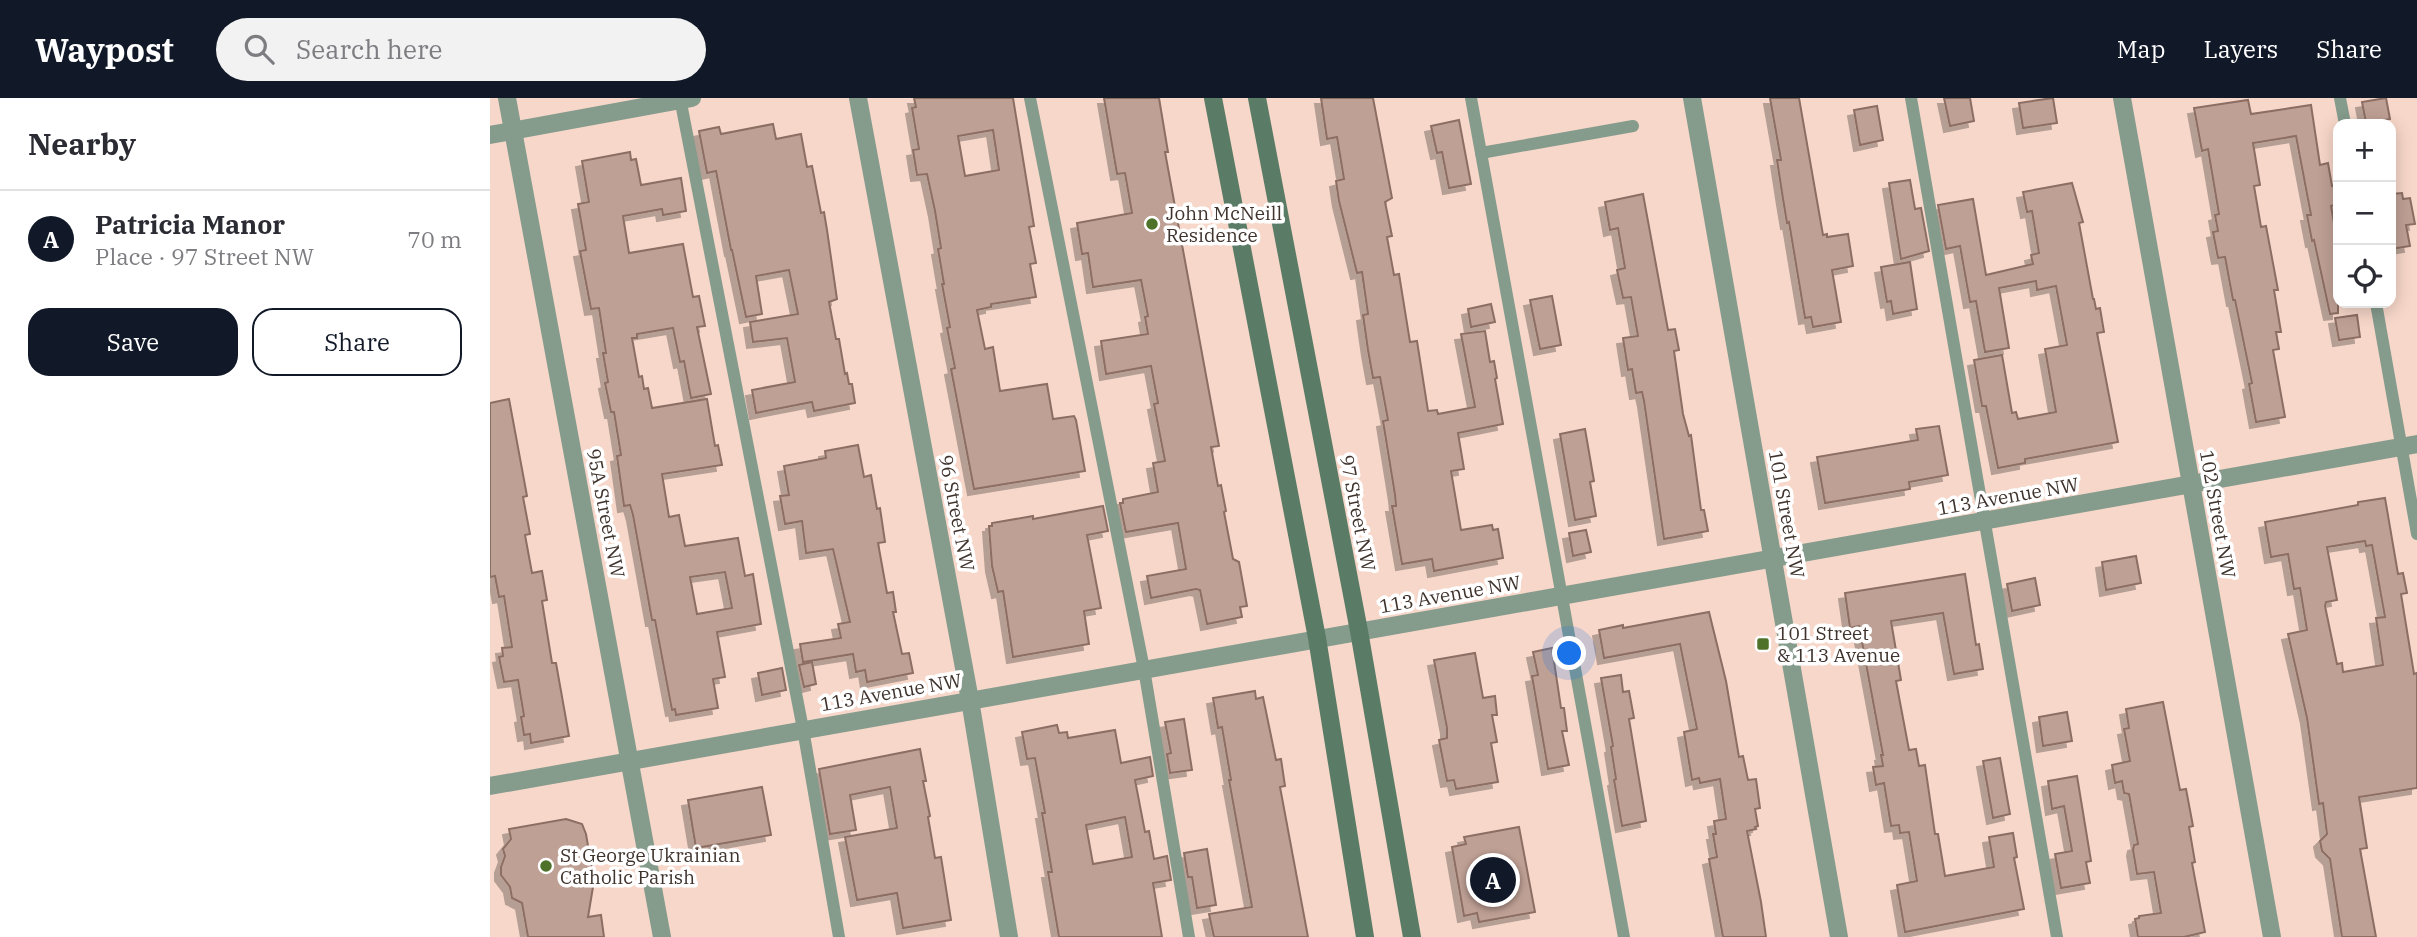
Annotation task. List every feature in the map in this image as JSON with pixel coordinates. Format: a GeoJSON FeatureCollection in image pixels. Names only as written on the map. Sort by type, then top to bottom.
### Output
{"type":"FeatureCollection","features":[{"type":"Feature","properties":{"kind":"main road"},"geometry":{"type":"LineString","coordinates":[[1213,98],[1317,638],[1364,937]]}},
{"type":"Feature","properties":{"kind":"main road","name":"97 Street NW"},"geometry":{"type":"LineString","coordinates":[[1257,98],[1359,631],[1412,937]]}},
{"type":"Feature","properties":{"kind":"street","name":"95A Street NW"},"geometry":{"type":"LineString","coordinates":[[507,98],[662,937]]}},
{"type":"Feature","properties":{"kind":"street","name":"96 Street NW"},"geometry":{"type":"LineString","coordinates":[[858,98],[970,700],[1009,937]]}},
{"type":"Feature","properties":{"kind":"street","name":"101 Street NW"},"geometry":{"type":"LineString","coordinates":[[1692,98],[1839,937]]}},
{"type":"Feature","properties":{"kind":"street","name":"102 Street NW"},"geometry":{"type":"LineString","coordinates":[[2122,98],[2272,937]]}},
{"type":"Feature","properties":{"kind":"street"},"geometry":{"type":"LineString","coordinates":[[490,135],[684,99]]}},
{"type":"Feature","properties":{"kind":"street","name":"113 Avenue NW"},"geometry":{"type":"LineString","coordinates":[[490,786],[2409,445]]}},
{"type":"Feature","properties":{"kind":"lane"},"geometry":{"type":"LineString","coordinates":[[1030,98],[1144,669],[1189,937]]}},
{"type":"Feature","properties":{"kind":"lane"},"geometry":{"type":"LineString","coordinates":[[1471,98],[1624,937]]}},
{"type":"Feature","properties":{"kind":"lane"},"geometry":{"type":"LineString","coordinates":[[1911,98],[2057,937]]}},
{"type":"Feature","properties":{"kind":"lane"},"geometry":{"type":"LineString","coordinates":[[2340,98],[2344,119]]}},
{"type":"Feature","properties":{"kind":"lane"},"geometry":{"type":"LineString","coordinates":[[684,99],[803,729],[839,937]]}},
{"type":"Feature","properties":{"kind":"lane"},"geometry":{"type":"LineString","coordinates":[[1481,153],[1633,126]]}},
{"type":"Feature","properties":{"kind":"lane"},"geometry":{"type":"LineString","coordinates":[[2377,308],[2409,445],[2417,534]]}},
{"type":"Feature","properties":{"kind":"building"},"geometry":{"type":"Polygon","coordinates":[[[914,98],[1013,98],[1034,226],[1029,227],[1036,263],[1030,264],[1036,297],[991,304],[991,307],[977,310],[985,349],[993,347],[1000,391],[1047,384],[1053,419],[1074,416],[1076,420],[1085,471],[974,489],[951,369],[955,368],[947,328],[950,327],[942,284],[938,249],[941,248],[935,211],[927,174],[917,175],[913,150],[919,149],[912,108],[916,107],[914,98]],[[993,130],[958,136],[965,176],[999,170],[993,130]]]}},
{"type":"Feature","properties":{"kind":"building"},"geometry":{"type":"Polygon","coordinates":[[[1104,98],[1159,98],[1168,152],[1165,152],[1219,446],[1211,447],[1218,486],[1221,485],[1233,559],[1239,562],[1247,606],[1240,607],[1242,617],[1207,624],[1200,590],[1196,589],[1151,598],[1147,576],[1186,569],[1178,523],[1126,532],[1120,503],[1123,503],[1123,499],[1158,492],[1153,463],[1165,461],[1154,404],[1158,403],[1151,366],[1106,374],[1101,341],[1148,334],[1145,317],[1148,316],[1141,280],[1093,287],[1088,253],[1082,254],[1077,223],[1132,213],[1125,173],[1117,174],[1104,98]]]}},
{"type":"Feature","properties":{"kind":"building"},"geometry":{"type":"Polygon","coordinates":[[[1321,98],[1373,98],[1392,198],[1385,202],[1392,236],[1387,237],[1394,275],[1399,274],[1410,342],[1417,341],[1428,411],[1437,410],[1438,414],[1475,407],[1461,334],[1485,331],[1490,362],[1494,361],[1503,424],[1458,433],[1464,469],[1451,471],[1461,530],[1492,525],[1493,530],[1498,529],[1503,558],[1434,571],[1432,559],[1402,564],[1392,506],[1396,506],[1395,495],[1383,421],[1388,420],[1380,377],[1373,378],[1368,350],[1363,315],[1368,314],[1362,272],[1357,273],[1339,201],[1336,181],[1344,179],[1337,137],[1327,139],[1321,98]]]}},
{"type":"Feature","properties":{"kind":"building"},"geometry":{"type":"Polygon","coordinates":[[[1770,98],[1799,98],[1823,235],[1827,234],[1827,237],[1848,234],[1853,266],[1832,270],[1841,322],[1813,327],[1811,317],[1805,318],[1783,199],[1777,160],[1781,160],[1770,98]]]}},
{"type":"Feature","properties":{"kind":"building"},"geometry":{"type":"Polygon","coordinates":[[[1944,98],[1970,98],[1974,121],[1950,126],[1944,98]]]}},
{"type":"Feature","properties":{"kind":"building"},"geometry":{"type":"Polygon","coordinates":[[[2053,98],[2057,123],[2023,128],[2019,103],[2053,98]]]}},
{"type":"Feature","properties":{"kind":"building"},"geometry":{"type":"Polygon","coordinates":[[[2386,98],[2390,119],[2365,119],[2362,102],[2386,98]]]}},
{"type":"Feature","properties":{"kind":"building"},"geometry":{"type":"Polygon","coordinates":[[[2248,100],[2251,114],[2311,105],[2320,165],[2328,163],[2333,186],[2333,308],[2338,308],[2338,313],[2330,314],[2314,240],[2312,241],[2307,215],[2311,215],[2296,136],[2253,143],[2260,185],[2254,186],[2261,227],[2266,226],[2278,290],[2274,290],[2281,332],[2276,332],[2279,349],[2273,350],[2285,417],[2256,422],[2249,384],[2252,383],[2235,300],[2225,257],[2218,258],[2213,232],[2218,231],[2215,215],[2219,214],[2208,149],[2202,151],[2194,108],[2248,100]]]}},
{"type":"Feature","properties":{"kind":"building"},"geometry":{"type":"Polygon","coordinates":[[[1877,106],[1883,140],[1860,145],[1854,110],[1877,106]]]}},
{"type":"Feature","properties":{"kind":"building"},"geometry":{"type":"Polygon","coordinates":[[[1459,120],[1471,184],[1449,188],[1442,152],[1437,153],[1431,126],[1459,120]]]}},
{"type":"Feature","properties":{"kind":"building"},"geometry":{"type":"Polygon","coordinates":[[[773,124],[776,139],[801,134],[807,167],[812,166],[821,213],[824,212],[837,299],[829,302],[845,374],[847,373],[849,384],[852,384],[855,403],[814,411],[812,402],[756,413],[752,390],[795,382],[787,338],[753,342],[750,322],[798,314],[789,270],[756,276],[762,314],[746,317],[716,171],[707,173],[699,131],[719,127],[721,134],[773,124]]]}},
{"type":"Feature","properties":{"kind":"building"},"geometry":{"type":"Polygon","coordinates":[[[630,152],[631,160],[636,159],[641,185],[681,178],[686,211],[663,215],[662,209],[623,216],[629,253],[683,244],[693,297],[699,296],[705,326],[697,327],[711,394],[691,398],[684,361],[680,362],[673,328],[637,334],[637,338],[632,338],[639,377],[642,376],[644,389],[648,388],[652,408],[707,399],[715,446],[718,445],[722,465],[662,474],[669,517],[679,515],[685,546],[738,538],[745,576],[753,574],[761,624],[717,632],[725,677],[713,679],[718,708],[676,715],[675,709],[672,710],[633,515],[630,505],[624,506],[617,456],[621,455],[614,412],[611,412],[605,383],[608,382],[603,353],[606,353],[599,308],[591,309],[580,251],[586,250],[578,204],[589,202],[582,161],[630,152]],[[725,572],[690,577],[697,614],[732,608],[725,572]]]}},
{"type":"Feature","properties":{"kind":"building"},"geometry":{"type":"Polygon","coordinates":[[[1910,180],[1915,209],[1921,208],[1929,251],[1901,259],[1889,183],[1910,180]]]}},
{"type":"Feature","properties":{"kind":"building"},"geometry":{"type":"Polygon","coordinates":[[[2072,183],[2083,222],[2079,223],[2093,299],[2096,309],[2100,308],[2104,332],[2097,333],[2118,442],[2025,459],[2025,463],[1998,468],[1986,406],[1982,406],[1974,360],[2002,355],[2012,413],[2016,412],[2018,419],[2056,412],[2045,349],[2067,345],[2056,286],[2037,290],[2036,281],[1999,288],[2009,348],[1985,352],[1976,301],[1970,302],[1960,246],[1946,249],[1938,205],[1973,199],[1986,275],[2033,264],[2031,255],[2039,253],[2032,211],[2027,212],[2023,192],[2072,183]]]}},
{"type":"Feature","properties":{"kind":"building"},"geometry":{"type":"Polygon","coordinates":[[[2402,193],[2403,199],[2410,198],[2415,224],[2406,225],[2410,246],[2396,248],[2396,245],[2396,194],[2402,193]]]}},
{"type":"Feature","properties":{"kind":"building"},"geometry":{"type":"Polygon","coordinates":[[[1643,194],[1668,330],[1675,329],[1679,350],[1674,351],[1683,414],[1689,436],[1691,435],[1701,510],[1704,510],[1708,531],[1664,539],[1644,401],[1642,392],[1636,393],[1632,369],[1628,370],[1623,338],[1638,336],[1631,297],[1623,298],[1617,270],[1625,268],[1618,228],[1610,230],[1605,202],[1643,194]]]}},
{"type":"Feature","properties":{"kind":"building"},"geometry":{"type":"Polygon","coordinates":[[[1910,262],[1917,309],[1893,314],[1891,301],[1887,302],[1881,267],[1910,262]]]}},
{"type":"Feature","properties":{"kind":"building"},"geometry":{"type":"Polygon","coordinates":[[[1552,296],[1561,345],[1540,349],[1530,300],[1552,296]]]}},
{"type":"Feature","properties":{"kind":"building"},"geometry":{"type":"Polygon","coordinates":[[[1491,304],[1495,322],[1471,327],[1468,309],[1491,304]]]}},
{"type":"Feature","properties":{"kind":"building"},"geometry":{"type":"Polygon","coordinates":[[[2357,315],[2360,337],[2339,340],[2335,318],[2357,315]]]}},
{"type":"Feature","properties":{"kind":"building"},"geometry":{"type":"Polygon","coordinates":[[[509,399],[527,496],[523,497],[530,534],[525,535],[532,573],[542,571],[547,600],[542,601],[552,663],[556,663],[569,736],[531,743],[530,734],[524,735],[518,680],[504,682],[499,657],[503,656],[502,648],[512,647],[504,596],[499,597],[495,576],[490,577],[490,403],[509,399]]]}},
{"type":"Feature","properties":{"kind":"building"},"geometry":{"type":"Polygon","coordinates":[[[1939,426],[1948,475],[1909,482],[1910,489],[1825,503],[1817,457],[1918,440],[1916,429],[1939,426]]]}},
{"type":"Feature","properties":{"kind":"building"},"geometry":{"type":"Polygon","coordinates":[[[1585,429],[1594,481],[1590,482],[1596,516],[1575,520],[1560,434],[1585,429]]]}},
{"type":"Feature","properties":{"kind":"building"},"geometry":{"type":"Polygon","coordinates":[[[858,445],[864,477],[871,475],[877,509],[880,508],[885,542],[878,543],[887,593],[893,592],[896,612],[893,612],[902,654],[909,653],[913,673],[867,682],[865,670],[856,672],[853,654],[803,662],[800,644],[841,638],[838,624],[850,622],[833,549],[806,553],[802,521],[785,524],[780,496],[789,495],[784,466],[826,458],[825,451],[858,445]]]}},
{"type":"Feature","properties":{"kind":"building"},"geometry":{"type":"Polygon","coordinates":[[[2385,498],[2398,574],[2403,573],[2407,593],[2401,594],[2414,674],[2417,673],[2417,788],[2359,797],[2367,848],[2360,849],[2376,937],[2342,937],[2330,859],[2322,851],[2320,841],[2327,834],[2323,803],[2319,804],[2307,718],[2288,634],[2307,630],[2300,588],[2294,589],[2288,554],[2271,557],[2265,522],[2358,505],[2358,502],[2385,498]],[[2365,541],[2327,547],[2337,600],[2326,602],[2325,606],[2337,664],[2342,663],[2343,672],[2383,665],[2376,618],[2385,617],[2372,545],[2366,546],[2365,541]]]}},
{"type":"Feature","properties":{"kind":"building"},"geometry":{"type":"Polygon","coordinates":[[[1103,506],[1108,531],[1087,535],[1101,608],[1084,611],[1089,644],[1013,657],[1003,591],[998,592],[992,566],[989,526],[992,526],[992,523],[1033,516],[1033,519],[1103,506]]]}},
{"type":"Feature","properties":{"kind":"building"},"geometry":{"type":"Polygon","coordinates":[[[1586,530],[1591,552],[1573,556],[1569,533],[1586,530]]]}},
{"type":"Feature","properties":{"kind":"building"},"geometry":{"type":"Polygon","coordinates":[[[2136,556],[2141,583],[2106,590],[2102,562],[2136,556]]]}},
{"type":"Feature","properties":{"kind":"building"},"geometry":{"type":"Polygon","coordinates":[[[1965,574],[1976,645],[1979,644],[1983,669],[1954,674],[1943,613],[1891,621],[1901,680],[1896,681],[1909,750],[1916,749],[1919,766],[1925,765],[1935,834],[1938,834],[1945,876],[1994,867],[1989,837],[2013,833],[2017,857],[2014,858],[2024,909],[1905,932],[1897,885],[1917,881],[1909,832],[1900,833],[1899,825],[1891,826],[1884,783],[1876,785],[1873,767],[1883,766],[1883,755],[1859,626],[1850,628],[1845,593],[1965,574]]]}},
{"type":"Feature","properties":{"kind":"building"},"geometry":{"type":"Polygon","coordinates":[[[2035,578],[2040,605],[2012,611],[2007,584],[2035,578]]]}},
{"type":"Feature","properties":{"kind":"building"},"geometry":{"type":"Polygon","coordinates":[[[1709,612],[1726,681],[1739,757],[1743,756],[1748,780],[1756,779],[1760,808],[1755,809],[1758,826],[1747,831],[1766,937],[1723,937],[1709,859],[1717,857],[1714,821],[1726,819],[1720,779],[1700,783],[1699,778],[1692,780],[1684,732],[1697,729],[1680,644],[1604,658],[1599,630],[1709,612]]]}},
{"type":"Feature","properties":{"kind":"building"},"geometry":{"type":"Polygon","coordinates":[[[1552,648],[1561,708],[1564,708],[1567,731],[1562,731],[1569,765],[1548,769],[1532,676],[1538,675],[1533,652],[1552,648]]]}},
{"type":"Feature","properties":{"kind":"building"},"geometry":{"type":"Polygon","coordinates":[[[1475,653],[1483,698],[1495,696],[1497,715],[1492,715],[1497,742],[1491,743],[1498,782],[1456,789],[1454,780],[1447,781],[1439,740],[1447,738],[1447,728],[1434,660],[1475,653]]]}},
{"type":"Feature","properties":{"kind":"building"},"geometry":{"type":"Polygon","coordinates":[[[812,662],[816,684],[804,687],[799,665],[812,662]]]}},
{"type":"Feature","properties":{"kind":"building"},"geometry":{"type":"Polygon","coordinates":[[[782,668],[786,690],[762,695],[758,673],[782,668]]]}},
{"type":"Feature","properties":{"kind":"building"},"geometry":{"type":"Polygon","coordinates":[[[1621,675],[1623,692],[1629,691],[1634,718],[1629,719],[1646,821],[1622,826],[1614,780],[1613,746],[1601,678],[1621,675]]]}},
{"type":"Feature","properties":{"kind":"building"},"geometry":{"type":"Polygon","coordinates":[[[1255,691],[1256,699],[1263,697],[1276,760],[1281,759],[1285,786],[1280,787],[1308,937],[1214,937],[1209,914],[1252,907],[1222,727],[1218,728],[1213,698],[1255,691]]]}},
{"type":"Feature","properties":{"kind":"building"},"geometry":{"type":"Polygon","coordinates":[[[2163,702],[2180,790],[2186,789],[2193,826],[2189,827],[2195,862],[2192,863],[2205,932],[2184,937],[2138,937],[2135,919],[2161,913],[2154,872],[2137,874],[2133,850],[2134,845],[2138,844],[2129,794],[2124,793],[2122,781],[2115,783],[2112,765],[2130,761],[2124,729],[2129,728],[2126,709],[2163,702]]]}},
{"type":"Feature","properties":{"kind":"building"},"geometry":{"type":"Polygon","coordinates":[[[2067,712],[2072,741],[2043,746],[2039,717],[2067,712]]]}},
{"type":"Feature","properties":{"kind":"building"},"geometry":{"type":"Polygon","coordinates":[[[1184,719],[1192,770],[1170,773],[1167,754],[1171,753],[1165,722],[1184,719]]]}},
{"type":"Feature","properties":{"kind":"building"},"geometry":{"type":"Polygon","coordinates":[[[1057,725],[1059,733],[1067,732],[1068,738],[1115,730],[1121,763],[1150,757],[1153,776],[1135,780],[1145,832],[1149,831],[1154,859],[1167,856],[1171,880],[1153,883],[1162,937],[1059,937],[1048,872],[1052,872],[1042,813],[1045,813],[1035,758],[1027,759],[1022,732],[1057,725]],[[1125,817],[1086,825],[1093,864],[1132,857],[1125,817]]]}},
{"type":"Feature","properties":{"kind":"building"},"geometry":{"type":"Polygon","coordinates":[[[920,749],[935,858],[941,857],[951,920],[903,928],[897,893],[857,900],[845,837],[897,828],[890,787],[850,795],[856,830],[830,834],[819,769],[920,749]]]}},
{"type":"Feature","properties":{"kind":"building"},"geometry":{"type":"Polygon","coordinates":[[[2000,758],[2010,814],[1993,818],[1983,761],[2000,758]]]}},
{"type":"Feature","properties":{"kind":"building"},"geometry":{"type":"Polygon","coordinates":[[[2077,776],[2091,861],[2086,862],[2090,883],[2061,888],[2055,854],[2072,851],[2064,806],[2052,809],[2048,781],[2077,776]]]}},
{"type":"Feature","properties":{"kind":"building"},"geometry":{"type":"Polygon","coordinates":[[[762,787],[771,835],[696,848],[688,800],[762,787]]]}},
{"type":"Feature","properties":{"kind":"building","name":"St George Ukrainian Catholic Parish"},"geometry":{"type":"Polygon","coordinates":[[[566,819],[582,824],[586,834],[594,881],[588,917],[601,915],[604,937],[528,937],[522,903],[512,898],[510,887],[501,875],[505,856],[503,849],[511,839],[509,829],[566,819]]]}},
{"type":"Feature","properties":{"kind":"building"},"geometry":{"type":"Polygon","coordinates":[[[1519,827],[1535,912],[1479,922],[1477,913],[1464,916],[1452,847],[1466,844],[1464,837],[1519,827]]]}},
{"type":"Feature","properties":{"kind":"building"},"geometry":{"type":"Polygon","coordinates":[[[1207,849],[1216,905],[1197,908],[1192,877],[1188,877],[1184,853],[1207,849]]]}},
{"type":"Feature","properties":{"kind":"place","name":"John McNeill Residence"},"geometry":{"type":"Point","coordinates":[1152,224]}},
{"type":"Feature","properties":{"kind":"place","name":"101 Street & 113 Avenue"},"geometry":{"type":"Point","coordinates":[1763,644]}},
{"type":"Feature","properties":{"kind":"place","name":"St George Ukrainian Catholic Parish"},"geometry":{"type":"Point","coordinates":[546,866]}},
{"type":"Feature","properties":{"kind":"place","name":"Patricia Manor"},"geometry":{"type":"Point","coordinates":[1493,880]}}]}
